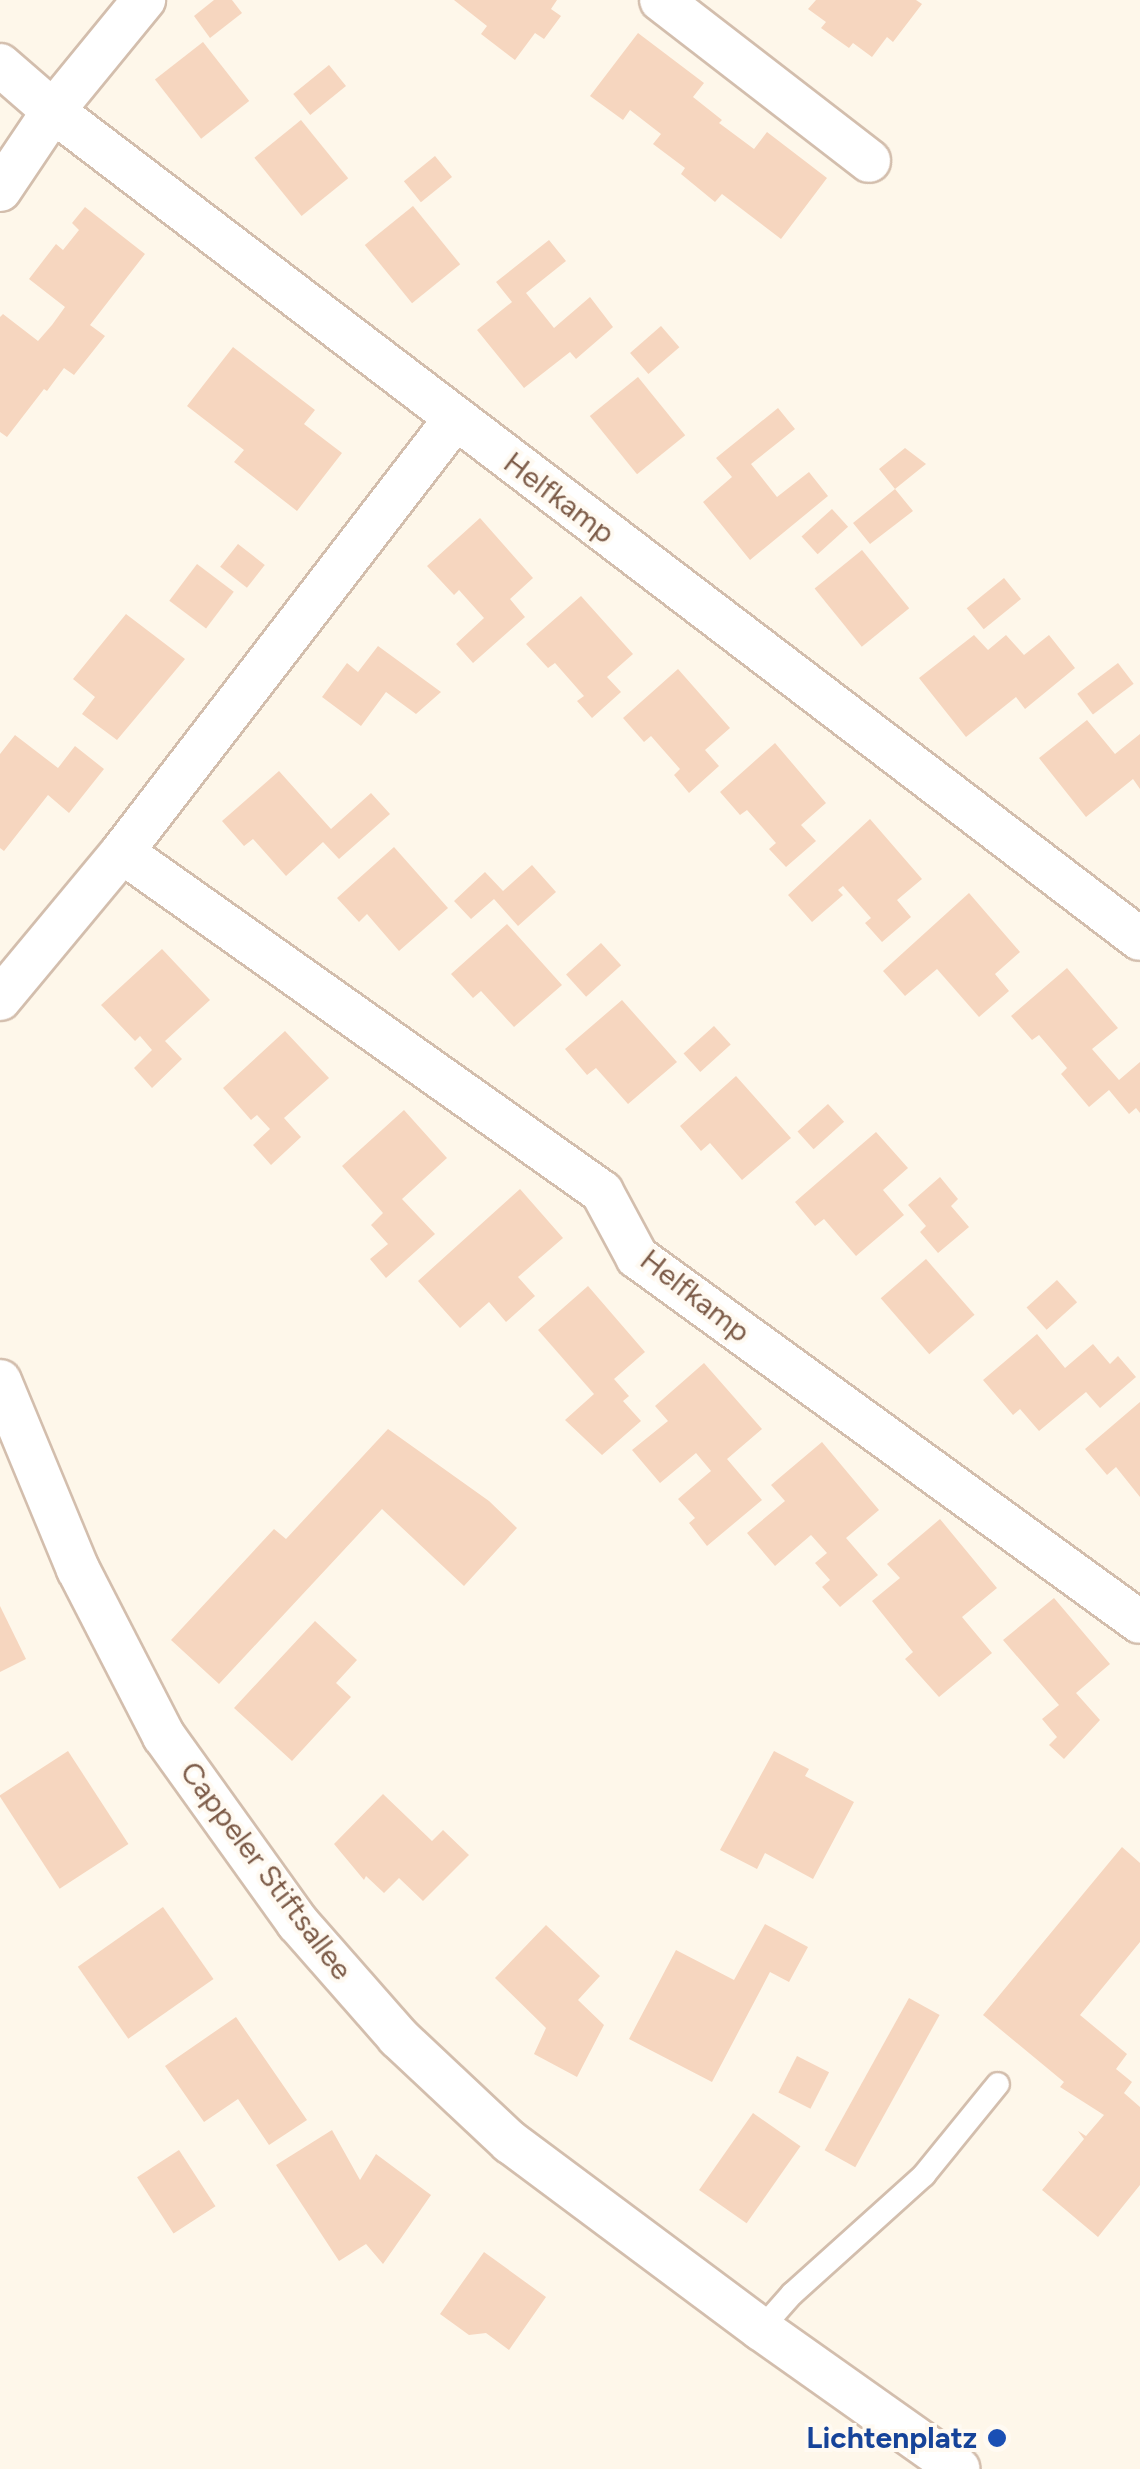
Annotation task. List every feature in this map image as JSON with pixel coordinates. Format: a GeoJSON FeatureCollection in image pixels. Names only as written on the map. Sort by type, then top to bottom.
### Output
{"type":"FeatureCollection","features":[{"type":"Feature","properties":{"kind":"street"},"geometry":{"type":"LineString","coordinates":[[0,190],[53,111],[144,0]]}},
{"type":"Feature","properties":{"kind":"street"},"geometry":{"type":"LineString","coordinates":[[679,5],[869,160]]}},
{"type":"Feature","properties":{"kind":"street","name":"Helfkamp"},"geometry":{"type":"LineString","coordinates":[[0,65],[53,111],[1140,939]]}},
{"type":"Feature","properties":{"kind":"street"},"geometry":{"type":"LineString","coordinates":[[0,999],[122,852],[455,419]]}},
{"type":"Feature","properties":{"kind":"street","name":"Helfkamp"},"geometry":{"type":"LineString","coordinates":[[122,852],[602,1192],[638,1257],[1140,1622]]}},
{"type":"Feature","properties":{"kind":"street","name":"Cappeler Stiftsallee"},"geometry":{"type":"LineString","coordinates":[[0,1381],[78,1568],[164,1736],[298,1923],[398,2037],[510,2142],[761,2329],[959,2469]]}},
{"type":"Feature","properties":{"kind":"lane"},"geometry":{"type":"LineString","coordinates":[[761,2329],[792,2294],[932,2167],[998,2084]]}},
{"type":"Feature","properties":{"kind":"building"},"geometry":{"type":"Polygon","coordinates":[[[214,0],[232,0],[242,13],[210,38],[194,16],[214,0]]]}},
{"type":"Feature","properties":{"kind":"building"},"geometry":{"type":"Polygon","coordinates":[[[454,0],[557,0],[551,9],[561,16],[544,39],[535,33],[515,60],[481,34],[487,26],[454,0]]]}},
{"type":"Feature","properties":{"kind":"building"},"geometry":{"type":"Polygon","coordinates":[[[816,0],[916,0],[922,4],[893,42],[887,37],[872,57],[853,43],[849,48],[821,28],[826,22],[808,9],[816,0]]]}},
{"type":"Feature","properties":{"kind":"building"},"geometry":{"type":"Polygon","coordinates":[[[638,33],[704,83],[693,97],[722,120],[719,123],[754,149],[767,132],[827,178],[781,239],[722,194],[715,202],[681,174],[685,168],[653,144],[661,134],[630,110],[623,120],[590,96],[638,33]]]}},
{"type":"Feature","properties":{"kind":"building"},"geometry":{"type":"Polygon","coordinates":[[[203,42],[249,101],[201,139],[155,80],[203,42]]]}},
{"type":"Feature","properties":{"kind":"building"},"geometry":{"type":"Polygon","coordinates":[[[329,65],[346,86],[310,115],[293,94],[329,65]]]}},
{"type":"Feature","properties":{"kind":"building"},"geometry":{"type":"Polygon","coordinates":[[[301,120],[348,178],[302,216],[254,158],[301,120]]]}},
{"type":"Feature","properties":{"kind":"building"},"geometry":{"type":"Polygon","coordinates":[[[435,156],[452,177],[421,202],[404,181],[435,156]]]}},
{"type":"Feature","properties":{"kind":"building"},"geometry":{"type":"Polygon","coordinates":[[[413,206],[460,264],[412,303],[365,245],[413,206]]]}},
{"type":"Feature","properties":{"kind":"building"},"geometry":{"type":"Polygon","coordinates":[[[85,207],[145,254],[90,325],[105,336],[74,375],[64,368],[7,437],[0,432],[0,317],[3,314],[38,341],[52,325],[65,307],[29,279],[56,244],[63,250],[79,230],[72,223],[85,207]]]}},
{"type":"Feature","properties":{"kind":"building"},"geometry":{"type":"Polygon","coordinates":[[[549,240],[566,261],[526,293],[554,328],[590,297],[613,327],[576,359],[570,352],[524,388],[477,330],[512,302],[496,282],[549,240]]]}},
{"type":"Feature","properties":{"kind":"building"},"geometry":{"type":"Polygon","coordinates":[[[661,326],[679,347],[648,374],[630,353],[661,326]]]}},
{"type":"Feature","properties":{"kind":"building"},"geometry":{"type":"Polygon","coordinates":[[[233,347],[315,410],[304,424],[342,453],[297,511],[234,462],[244,450],[187,406],[233,347]]]}},
{"type":"Feature","properties":{"kind":"building"},"geometry":{"type":"Polygon","coordinates":[[[638,377],[685,435],[637,474],[590,416],[638,377]]]}},
{"type":"Feature","properties":{"kind":"building"},"geometry":{"type":"Polygon","coordinates":[[[778,408],[795,429],[751,464],[777,497],[809,472],[828,496],[750,560],[703,502],[732,477],[716,458],[778,408]]]}},
{"type":"Feature","properties":{"kind":"building"},"geometry":{"type":"Polygon","coordinates":[[[905,448],[926,464],[895,489],[879,469],[905,448]]]}},
{"type":"Feature","properties":{"kind":"building"},"geometry":{"type":"Polygon","coordinates":[[[895,489],[913,511],[870,544],[853,523],[895,489]]]}},
{"type":"Feature","properties":{"kind":"building"},"geometry":{"type":"Polygon","coordinates":[[[832,509],[848,527],[818,554],[802,536],[832,509]]]}},
{"type":"Feature","properties":{"kind":"building"},"geometry":{"type":"Polygon","coordinates":[[[480,518],[533,578],[510,599],[525,617],[473,663],[456,644],[484,618],[459,590],[454,595],[427,566],[480,518]]]}},
{"type":"Feature","properties":{"kind":"building"},"geometry":{"type":"Polygon","coordinates":[[[238,544],[265,565],[247,588],[220,567],[238,544]]]}},
{"type":"Feature","properties":{"kind":"building"},"geometry":{"type":"Polygon","coordinates":[[[862,550],[909,608],[862,647],[815,588],[862,550]]]}},
{"type":"Feature","properties":{"kind":"building"},"geometry":{"type":"Polygon","coordinates":[[[197,564],[234,592],[206,628],[169,601],[197,564]]]}},
{"type":"Feature","properties":{"kind":"building"},"geometry":{"type":"Polygon","coordinates":[[[1004,578],[1021,599],[984,629],[967,608],[1004,578]]]}},
{"type":"Feature","properties":{"kind":"building"},"geometry":{"type":"Polygon","coordinates":[[[581,596],[633,654],[607,677],[621,692],[592,718],[577,701],[584,696],[555,663],[548,668],[526,644],[581,596]]]}},
{"type":"Feature","properties":{"kind":"building"},"geometry":{"type":"Polygon","coordinates":[[[126,614],[185,659],[117,740],[82,714],[95,697],[73,679],[126,614]]]}},
{"type":"Feature","properties":{"kind":"building"},"geometry":{"type":"Polygon","coordinates":[[[974,635],[988,650],[1006,635],[1024,655],[1049,635],[1075,668],[1025,709],[1016,697],[966,737],[919,678],[974,635]]]}},
{"type":"Feature","properties":{"kind":"building"},"geometry":{"type":"Polygon","coordinates":[[[378,646],[441,692],[416,714],[386,692],[361,726],[322,697],[347,663],[358,672],[378,646]]]}},
{"type":"Feature","properties":{"kind":"building"},"geometry":{"type":"Polygon","coordinates":[[[1118,663],[1134,684],[1093,714],[1077,694],[1118,663]]]}},
{"type":"Feature","properties":{"kind":"building"},"geometry":{"type":"Polygon","coordinates":[[[678,669],[730,728],[705,750],[719,766],[689,793],[674,775],[680,769],[651,736],[644,742],[623,718],[678,669]]]}},
{"type":"Feature","properties":{"kind":"building"},"geometry":{"type":"Polygon","coordinates":[[[1087,720],[1115,754],[1140,734],[1140,789],[1133,779],[1086,817],[1039,758],[1087,720]]]}},
{"type":"Feature","properties":{"kind":"building"},"geometry":{"type":"Polygon","coordinates":[[[15,735],[58,768],[75,746],[104,769],[69,813],[48,795],[4,851],[0,848],[0,754],[15,735]]]}},
{"type":"Feature","properties":{"kind":"building"},"geometry":{"type":"Polygon","coordinates":[[[775,743],[826,803],[801,825],[816,841],[786,867],[769,849],[776,843],[747,810],[740,815],[720,792],[775,743]]]}},
{"type":"Feature","properties":{"kind":"building"},"geometry":{"type":"Polygon","coordinates":[[[279,771],[331,829],[371,793],[390,814],[339,859],[323,842],[286,876],[253,839],[244,846],[222,821],[279,771]]]}},
{"type":"Feature","properties":{"kind":"building"},"geometry":{"type":"Polygon","coordinates":[[[870,819],[922,879],[897,900],[911,917],[882,942],[865,923],[871,918],[843,886],[838,890],[843,895],[812,922],[788,895],[870,819]]]}},
{"type":"Feature","properties":{"kind":"building"},"geometry":{"type":"Polygon","coordinates":[[[394,847],[448,908],[399,951],[367,914],[359,922],[337,898],[394,847]]]}},
{"type":"Feature","properties":{"kind":"building"},"geometry":{"type":"Polygon","coordinates":[[[532,865],[556,892],[518,926],[494,899],[471,919],[454,901],[485,872],[503,891],[532,865]]]}},
{"type":"Feature","properties":{"kind":"building"},"geometry":{"type":"Polygon","coordinates":[[[969,893],[1020,952],[995,974],[1009,991],[979,1017],[937,969],[905,996],[883,971],[969,893]]]}},
{"type":"Feature","properties":{"kind":"building"},"geometry":{"type":"Polygon","coordinates":[[[507,924],[562,985],[514,1027],[481,991],[473,998],[451,974],[507,924]]]}},
{"type":"Feature","properties":{"kind":"building"},"geometry":{"type":"Polygon","coordinates":[[[601,943],[621,965],[586,997],[566,974],[601,943]]]}},
{"type":"Feature","properties":{"kind":"building"},"geometry":{"type":"Polygon","coordinates":[[[162,949],[210,1000],[165,1041],[182,1059],[152,1088],[134,1068],[152,1050],[140,1036],[135,1041],[101,1005],[162,949]]]}},
{"type":"Feature","properties":{"kind":"building"},"geometry":{"type":"Polygon","coordinates":[[[1067,968],[1118,1028],[1092,1049],[1119,1080],[1140,1062],[1140,1113],[1136,1108],[1129,1114],[1109,1090],[1089,1107],[1061,1074],[1067,1068],[1039,1035],[1032,1040],[1011,1016],[1067,968]]]}},
{"type":"Feature","properties":{"kind":"building"},"geometry":{"type":"Polygon","coordinates":[[[622,1000],[677,1062],[628,1104],[596,1068],[587,1075],[565,1049],[622,1000]]]}},
{"type":"Feature","properties":{"kind":"building"},"geometry":{"type":"Polygon","coordinates":[[[714,1026],[731,1045],[700,1072],[684,1053],[714,1026]]]}},
{"type":"Feature","properties":{"kind":"building"},"geometry":{"type":"Polygon","coordinates":[[[285,1031],[329,1078],[284,1118],[301,1137],[271,1165],[253,1145],[270,1129],[257,1115],[251,1120],[223,1088],[285,1031]]]}},
{"type":"Feature","properties":{"kind":"building"},"geometry":{"type":"Polygon","coordinates":[[[736,1076],[791,1138],[742,1180],[710,1143],[701,1151],[680,1126],[736,1076]]]}},
{"type":"Feature","properties":{"kind":"building"},"geometry":{"type":"Polygon","coordinates":[[[828,1104],[844,1122],[814,1149],[798,1131],[828,1104]]]}},
{"type":"Feature","properties":{"kind":"building"},"geometry":{"type":"Polygon","coordinates":[[[404,1110],[447,1158],[402,1199],[435,1234],[386,1278],[370,1259],[388,1244],[371,1225],[383,1213],[342,1166],[404,1110]]]}},
{"type":"Feature","properties":{"kind":"building"},"geometry":{"type":"Polygon","coordinates":[[[876,1132],[908,1168],[883,1190],[904,1215],[856,1256],[824,1219],[815,1226],[795,1202],[876,1132]]]}},
{"type":"Feature","properties":{"kind":"building"},"geometry":{"type":"Polygon","coordinates":[[[940,1177],[958,1199],[951,1206],[969,1227],[938,1253],[920,1232],[926,1226],[908,1205],[940,1177]]]}},
{"type":"Feature","properties":{"kind":"building"},"geometry":{"type":"Polygon","coordinates":[[[520,1189],[563,1238],[518,1277],[535,1296],[506,1322],[489,1302],[460,1328],[418,1281],[520,1189]]]}},
{"type":"Feature","properties":{"kind":"building"},"geometry":{"type":"Polygon","coordinates":[[[926,1259],[975,1315],[929,1354],[881,1298],[926,1259]]]}},
{"type":"Feature","properties":{"kind":"building"},"geometry":{"type":"Polygon","coordinates":[[[1057,1280],[1077,1302],[1047,1330],[1027,1307],[1057,1280]]]}},
{"type":"Feature","properties":{"kind":"building"},"geometry":{"type":"Polygon","coordinates":[[[588,1286],[645,1352],[614,1379],[629,1396],[623,1401],[641,1421],[602,1455],[565,1420],[594,1394],[538,1330],[588,1286]]]}},
{"type":"Feature","properties":{"kind":"building"},"geometry":{"type":"Polygon","coordinates":[[[1037,1334],[1065,1368],[1093,1344],[1110,1364],[1118,1356],[1136,1377],[1100,1408],[1086,1392],[1039,1431],[1020,1409],[1013,1415],[983,1380],[1037,1334]]]}},
{"type":"Feature","properties":{"kind":"building"},"geometry":{"type":"Polygon","coordinates":[[[704,1363],[762,1429],[727,1459],[762,1500],[707,1546],[689,1523],[695,1518],[678,1499],[711,1471],[696,1453],[660,1483],[632,1450],[668,1421],[655,1406],[704,1363]]]}},
{"type":"Feature","properties":{"kind":"building"},"geometry":{"type":"Polygon","coordinates":[[[1140,1402],[1140,1497],[1116,1467],[1107,1475],[1085,1449],[1140,1402]]]}},
{"type":"Feature","properties":{"kind":"building"},"geometry":{"type":"Polygon","coordinates":[[[388,1429],[489,1501],[517,1528],[464,1586],[382,1509],[219,1684],[171,1640],[274,1529],[286,1539],[388,1429]]]}},
{"type":"Feature","properties":{"kind":"building"},"geometry":{"type":"Polygon","coordinates":[[[822,1442],[879,1510],[846,1538],[878,1575],[840,1607],[822,1587],[830,1580],[815,1563],[827,1553],[811,1535],[775,1566],[747,1533],[785,1501],[771,1485],[822,1442]]]}},
{"type":"Feature","properties":{"kind":"building"},"geometry":{"type":"Polygon","coordinates":[[[940,1519],[997,1588],[962,1617],[992,1653],[939,1697],[905,1659],[913,1652],[872,1601],[900,1578],[887,1564],[940,1519]]]}},
{"type":"Feature","properties":{"kind":"building"},"geometry":{"type":"Polygon","coordinates":[[[1054,1598],[1110,1664],[1076,1693],[1100,1720],[1064,1759],[1049,1745],[1057,1737],[1042,1719],[1059,1705],[1003,1640],[1054,1598]]]}},
{"type":"Feature","properties":{"kind":"building"},"geometry":{"type":"Polygon","coordinates":[[[0,1606],[26,1659],[0,1672],[0,1606]]]}},
{"type":"Feature","properties":{"kind":"building"},"geometry":{"type":"Polygon","coordinates":[[[315,1621],[357,1660],[336,1683],[351,1697],[292,1761],[234,1708],[315,1621]]]}},
{"type":"Feature","properties":{"kind":"building"},"geometry":{"type":"Polygon","coordinates":[[[68,1751],[128,1844],[60,1889],[0,1795],[68,1751]]]}},
{"type":"Feature","properties":{"kind":"building"},"geometry":{"type":"Polygon","coordinates":[[[774,1751],[809,1769],[805,1776],[854,1802],[813,1879],[765,1853],[757,1869],[720,1850],[774,1751]]]}},
{"type":"Feature","properties":{"kind":"building"},"geometry":{"type":"Polygon","coordinates":[[[383,1794],[432,1841],[443,1830],[469,1855],[423,1901],[399,1878],[384,1893],[366,1876],[364,1880],[334,1844],[383,1794]]]}},
{"type":"Feature","properties":{"kind":"building"},"geometry":{"type":"Polygon","coordinates":[[[1122,1847],[1140,1863],[1140,1942],[1080,2015],[1127,2054],[1116,2069],[1132,2082],[1124,2093],[1140,2107],[1140,2185],[1098,2237],[1042,2190],[1084,2139],[1078,2131],[1086,2136],[1104,2115],[1060,2087],[1064,2082],[983,2015],[1122,1847]]]}},
{"type":"Feature","properties":{"kind":"building"},"geometry":{"type":"Polygon","coordinates":[[[163,1907],[213,1979],[128,2039],[78,1967],[163,1907]]]}},
{"type":"Feature","properties":{"kind":"building"},"geometry":{"type":"Polygon","coordinates":[[[765,1924],[808,1947],[789,1982],[770,1972],[712,2082],[629,2039],[676,1950],[734,1980],[765,1924]]]}},
{"type":"Feature","properties":{"kind":"building"},"geometry":{"type":"Polygon","coordinates":[[[546,1925],[600,1976],[578,2000],[604,2025],[577,2077],[534,2054],[546,2028],[495,1978],[546,1925]]]}},
{"type":"Feature","properties":{"kind":"building"},"geometry":{"type":"Polygon","coordinates":[[[909,1998],[940,2015],[855,2167],[825,2150],[909,1998]]]}},
{"type":"Feature","properties":{"kind":"building"},"geometry":{"type":"Polygon","coordinates":[[[236,2017],[307,2120],[269,2145],[238,2099],[204,2122],[165,2066],[236,2017]]]}},
{"type":"Feature","properties":{"kind":"building"},"geometry":{"type":"Polygon","coordinates":[[[797,2056],[829,2072],[810,2109],[778,2093],[797,2056]]]}},
{"type":"Feature","properties":{"kind":"building"},"geometry":{"type":"Polygon","coordinates":[[[753,2113],[801,2146],[747,2223],[699,2190],[753,2113]]]}},
{"type":"Feature","properties":{"kind":"building"},"geometry":{"type":"Polygon","coordinates":[[[332,2130],[360,2180],[376,2154],[431,2195],[383,2264],[366,2244],[339,2261],[276,2165],[332,2130]]]}},
{"type":"Feature","properties":{"kind":"building"},"geometry":{"type":"Polygon","coordinates":[[[179,2150],[215,2206],[174,2233],[137,2177],[179,2150]]]}},
{"type":"Feature","properties":{"kind":"building"},"geometry":{"type":"Polygon","coordinates":[[[484,2252],[546,2297],[509,2350],[486,2333],[469,2335],[440,2314],[484,2252]]]}},
{"type":"Feature","properties":{"kind":"place","name":"Lichtenplatz"},"geometry":{"type":"Point","coordinates":[997,2438]}}]}
